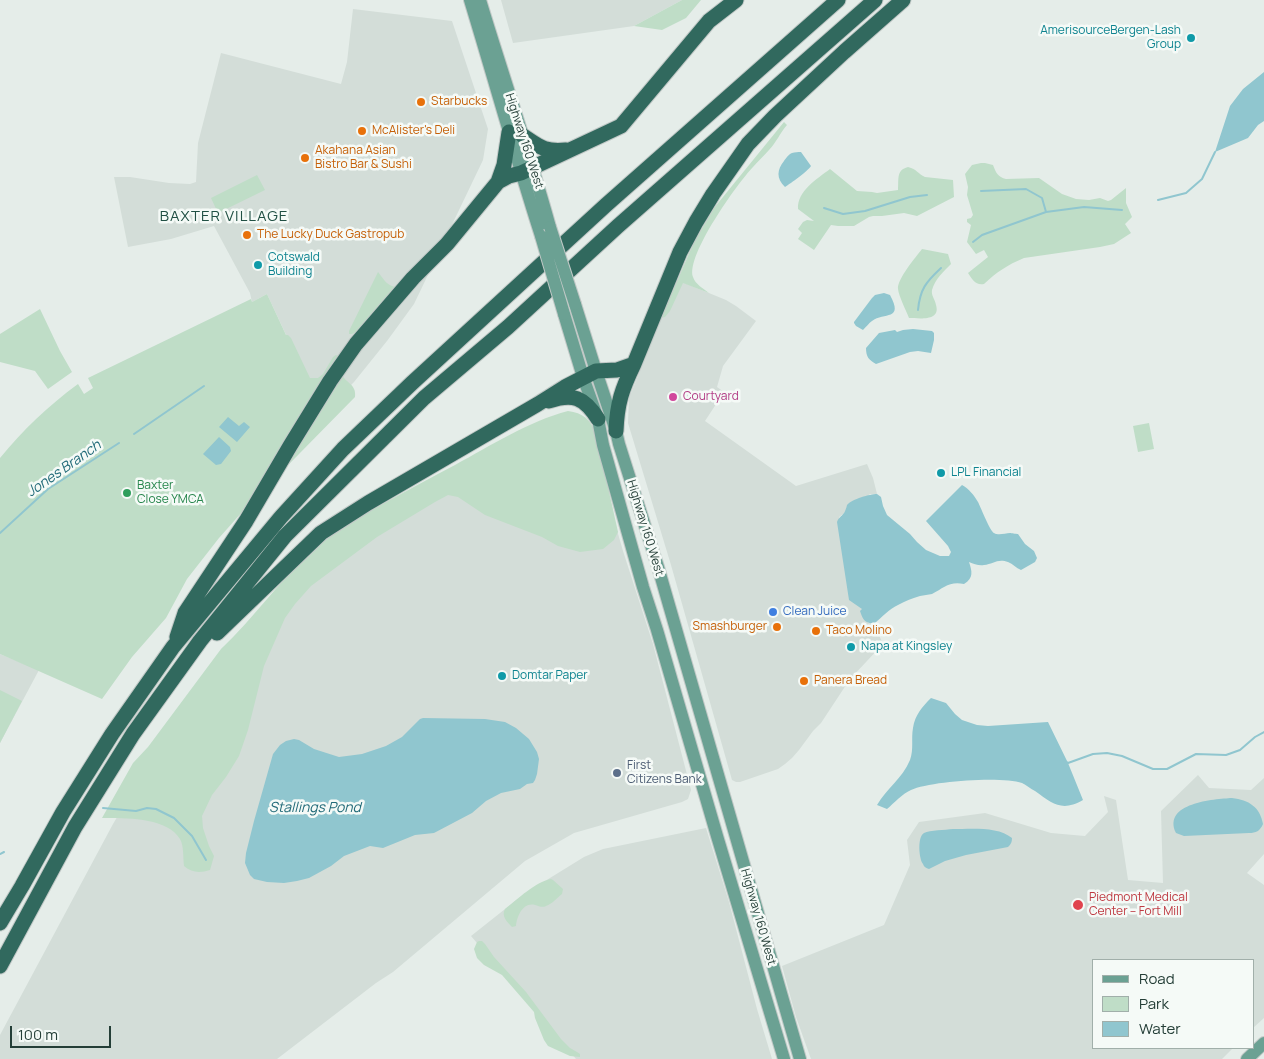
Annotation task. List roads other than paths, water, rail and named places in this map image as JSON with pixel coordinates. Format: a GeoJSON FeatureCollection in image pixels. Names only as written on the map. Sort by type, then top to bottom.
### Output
{"type":"FeatureCollection","features":[{"type":"Feature","properties":{"kind":"highway"},"geometry":{"type":"LineString","coordinates":[[498,182],[621,126],[709,21],[736,0]]}},
{"type":"Feature","properties":{"kind":"highway"},"geometry":{"type":"LineString","coordinates":[[0,923],[63,812],[112,734],[173,647],[281,517],[343,449],[419,377],[606,205],[838,0]]}},
{"type":"Feature","properties":{"kind":"highway"},"geometry":{"type":"LineString","coordinates":[[0,966],[75,828],[133,734],[200,641],[285,536],[424,398],[508,327],[618,226],[875,0]]}},
{"type":"Feature","properties":{"kind":"highway"},"geometry":{"type":"LineString","coordinates":[[616,431],[616,413],[620,397],[680,252],[713,194],[743,151],[775,116],[903,0]]}},
{"type":"Feature","properties":{"kind":"highway"},"geometry":{"type":"LineString","coordinates":[[173,647],[185,613],[246,521],[330,381],[351,352],[413,278],[446,244],[498,182],[516,134],[541,148],[553,151],[567,150]]}},
{"type":"Feature","properties":{"kind":"highway"},"geometry":{"type":"LineString","coordinates":[[178,671],[321,533],[376,498],[589,374],[617,370],[634,364]]}},
{"type":"Feature","properties":{"kind":"highway"},"geometry":{"type":"LineString","coordinates":[[538,404],[563,397],[575,398],[587,405],[598,419]]}},
{"type":"Feature","properties":{"kind":"main road","name":"Highway 160 West"},"geometry":{"type":"LineString","coordinates":[[470,0],[516,134]]}},
{"type":"Feature","properties":{"kind":"main road","name":"Highway 160 West"},"geometry":{"type":"LineString","coordinates":[[480,0],[516,134],[546,232],[574,304],[606,454],[643,587],[784,1059]]}},
{"type":"Feature","properties":{"kind":"main road","name":"Highway 160 West"},"geometry":{"type":"LineString","coordinates":[[546,232],[564,314],[589,374],[616,431],[658,567],[800,1059]]}},
{"type":"Feature","properties":{"kind":"main road"},"geometry":{"type":"LineString","coordinates":[[1248,1059],[1264,1043]]}},
{"type":"Feature","properties":{"kind":"water"},"geometry":{"type":"Polygon","coordinates":[[[1264,72],[1264,121],[1258,125],[1248,138],[1215,152],[1230,106],[1243,89],[1264,72]]]}},
{"type":"Feature","properties":{"kind":"water"},"geometry":{"type":"Polygon","coordinates":[[[801,152],[811,166],[785,187],[778,174],[780,168],[790,154],[801,152]]]}},
{"type":"Feature","properties":{"kind":"water"},"geometry":{"type":"Polygon","coordinates":[[[884,293],[890,295],[894,303],[894,312],[877,318],[863,330],[856,326],[854,322],[872,298],[875,295],[884,293]]]}},
{"type":"Feature","properties":{"kind":"water"},"geometry":{"type":"Polygon","coordinates":[[[913,329],[932,331],[934,333],[931,353],[910,352],[876,364],[868,358],[866,348],[879,333],[913,329]]]}},
{"type":"Feature","properties":{"kind":"water"},"geometry":{"type":"Polygon","coordinates":[[[228,417],[239,426],[244,422],[250,427],[237,442],[219,427],[228,417]]]}},
{"type":"Feature","properties":{"kind":"water"},"geometry":{"type":"Polygon","coordinates":[[[219,437],[230,447],[231,451],[221,464],[216,465],[203,454],[219,437]]]}},
{"type":"Feature","properties":{"kind":"water"},"geometry":{"type":"Polygon","coordinates":[[[962,485],[976,499],[992,531],[998,534],[1018,534],[1025,544],[1034,551],[1037,558],[1035,562],[1021,570],[1004,561],[982,565],[969,562],[971,574],[964,584],[950,584],[932,594],[906,601],[892,609],[874,624],[863,619],[860,611],[862,609],[849,600],[837,522],[847,505],[861,497],[877,494],[881,497],[887,515],[926,550],[940,556],[949,556],[951,552],[948,546],[926,521],[962,485]]]}},
{"type":"Feature","properties":{"kind":"water"},"geometry":{"type":"Polygon","coordinates":[[[931,698],[946,703],[962,720],[977,725],[1048,722],[1083,800],[1076,804],[1063,806],[1047,800],[1022,783],[999,780],[966,780],[934,784],[911,790],[887,809],[877,805],[907,767],[911,756],[912,732],[915,719],[931,698]]]}},
{"type":"Feature","properties":{"kind":"water","name":"Stallings Pond"},"geometry":{"type":"Polygon","coordinates":[[[423,718],[485,719],[505,722],[516,728],[529,739],[537,752],[539,759],[535,780],[533,783],[527,784],[520,789],[501,793],[486,801],[472,813],[434,833],[415,835],[383,848],[370,846],[344,856],[331,866],[309,878],[284,883],[254,879],[250,875],[245,863],[246,853],[273,754],[280,745],[294,739],[314,749],[339,757],[362,754],[386,746],[402,737],[423,718]]]}},
{"type":"Feature","properties":{"kind":"water"},"geometry":{"type":"Polygon","coordinates":[[[1232,798],[1253,805],[1262,818],[1263,824],[1259,830],[1251,833],[1184,836],[1176,833],[1174,823],[1176,815],[1183,809],[1203,802],[1232,798]]]}},
{"type":"Feature","properties":{"kind":"water"},"geometry":{"type":"Polygon","coordinates":[[[953,829],[992,830],[1006,834],[1012,838],[1012,841],[1008,847],[966,855],[945,861],[929,869],[925,867],[920,853],[920,839],[922,835],[930,831],[953,829]]]}},
{"type":"Feature","properties":{"kind":"waterway"},"geometry":{"type":"LineString","coordinates":[[1158,200],[1186,193],[1202,179],[1215,152]]}},
{"type":"Feature","properties":{"kind":"waterway"},"geometry":{"type":"LineString","coordinates":[[981,191],[1026,189],[1042,198],[1046,212]]}},
{"type":"Feature","properties":{"kind":"waterway"},"geometry":{"type":"LineString","coordinates":[[824,208],[843,214],[865,211],[910,197],[927,195]]}},
{"type":"Feature","properties":{"kind":"waterway"},"geometry":{"type":"LineString","coordinates":[[973,242],[982,235],[1046,212],[1084,207],[1122,210]]}},
{"type":"Feature","properties":{"kind":"waterway"},"geometry":{"type":"LineString","coordinates":[[918,310],[920,297],[925,286],[941,268]]}},
{"type":"Feature","properties":{"kind":"waterway","name":"Jones Branch"},"geometry":{"type":"LineString","coordinates":[[134,434],[204,386]]}},
{"type":"Feature","properties":{"kind":"waterway","name":"Jones Branch"},"geometry":{"type":"LineString","coordinates":[[0,533],[48,489],[119,443]]}},
{"type":"Feature","properties":{"kind":"waterway"},"geometry":{"type":"LineString","coordinates":[[1066,762],[1068,763],[1093,754],[1107,753],[1122,756],[1153,769],[1167,769],[1196,754],[1226,755],[1240,750],[1264,732]]}},
{"type":"Feature","properties":{"kind":"waterway"},"geometry":{"type":"LineString","coordinates":[[103,808],[136,811],[147,808],[156,809],[174,818],[192,836],[206,860]]}},
{"type":"Feature","properties":{"kind":"waterway"},"geometry":{"type":"LineString","coordinates":[[0,854],[4,852]]}},
{"type":"Feature","properties":{"kind":"place","name":"AmerisourceBergen-Lash Group"},"geometry":{"type":"Point","coordinates":[1191,38]}},
{"type":"Feature","properties":{"kind":"place","name":"Starbucks"},"geometry":{"type":"Point","coordinates":[421,102]}},
{"type":"Feature","properties":{"kind":"place","name":"McAlister's Deli"},"geometry":{"type":"Point","coordinates":[362,131]}},
{"type":"Feature","properties":{"kind":"place","name":"Akahana Asian Bistro Bar & Sushi"},"geometry":{"type":"Point","coordinates":[305,158]}},
{"type":"Feature","properties":{"kind":"place","name":"The Lucky Duck Gastropub"},"geometry":{"type":"Point","coordinates":[247,235]}},
{"type":"Feature","properties":{"kind":"place","name":"Cotswald Building"},"geometry":{"type":"Point","coordinates":[258,265]}},
{"type":"Feature","properties":{"kind":"place","name":"Courtyard"},"geometry":{"type":"Point","coordinates":[673,397]}},
{"type":"Feature","properties":{"kind":"place","name":"LPL Financial"},"geometry":{"type":"Point","coordinates":[941,473]}},
{"type":"Feature","properties":{"kind":"place","name":"Baxter Close YMCA"},"geometry":{"type":"Point","coordinates":[127,493]}},
{"type":"Feature","properties":{"kind":"place","name":"Clean Juice"},"geometry":{"type":"Point","coordinates":[773,612]}},
{"type":"Feature","properties":{"kind":"place","name":"Smashburger"},"geometry":{"type":"Point","coordinates":[777,627]}},
{"type":"Feature","properties":{"kind":"place","name":"Taco Molino"},"geometry":{"type":"Point","coordinates":[816,631]}},
{"type":"Feature","properties":{"kind":"place","name":"Napa at Kingsley"},"geometry":{"type":"Point","coordinates":[851,647]}},
{"type":"Feature","properties":{"kind":"place","name":"Domtar Paper"},"geometry":{"type":"Point","coordinates":[502,676]}},
{"type":"Feature","properties":{"kind":"place","name":"Panera Bread"},"geometry":{"type":"Point","coordinates":[804,681]}},
{"type":"Feature","properties":{"kind":"place","name":"First Citizens Bank"},"geometry":{"type":"Point","coordinates":[617,773]}},
{"type":"Feature","properties":{"kind":"place","name":"Piedmont Medical Center – Fort Mill"},"geometry":{"type":"Point","coordinates":[1078,905]}},
{"type":"Feature","properties":{"kind":"district","name":"BAXTER VILLAGE"},"geometry":{"type":"Point","coordinates":[224,217]}}]}
